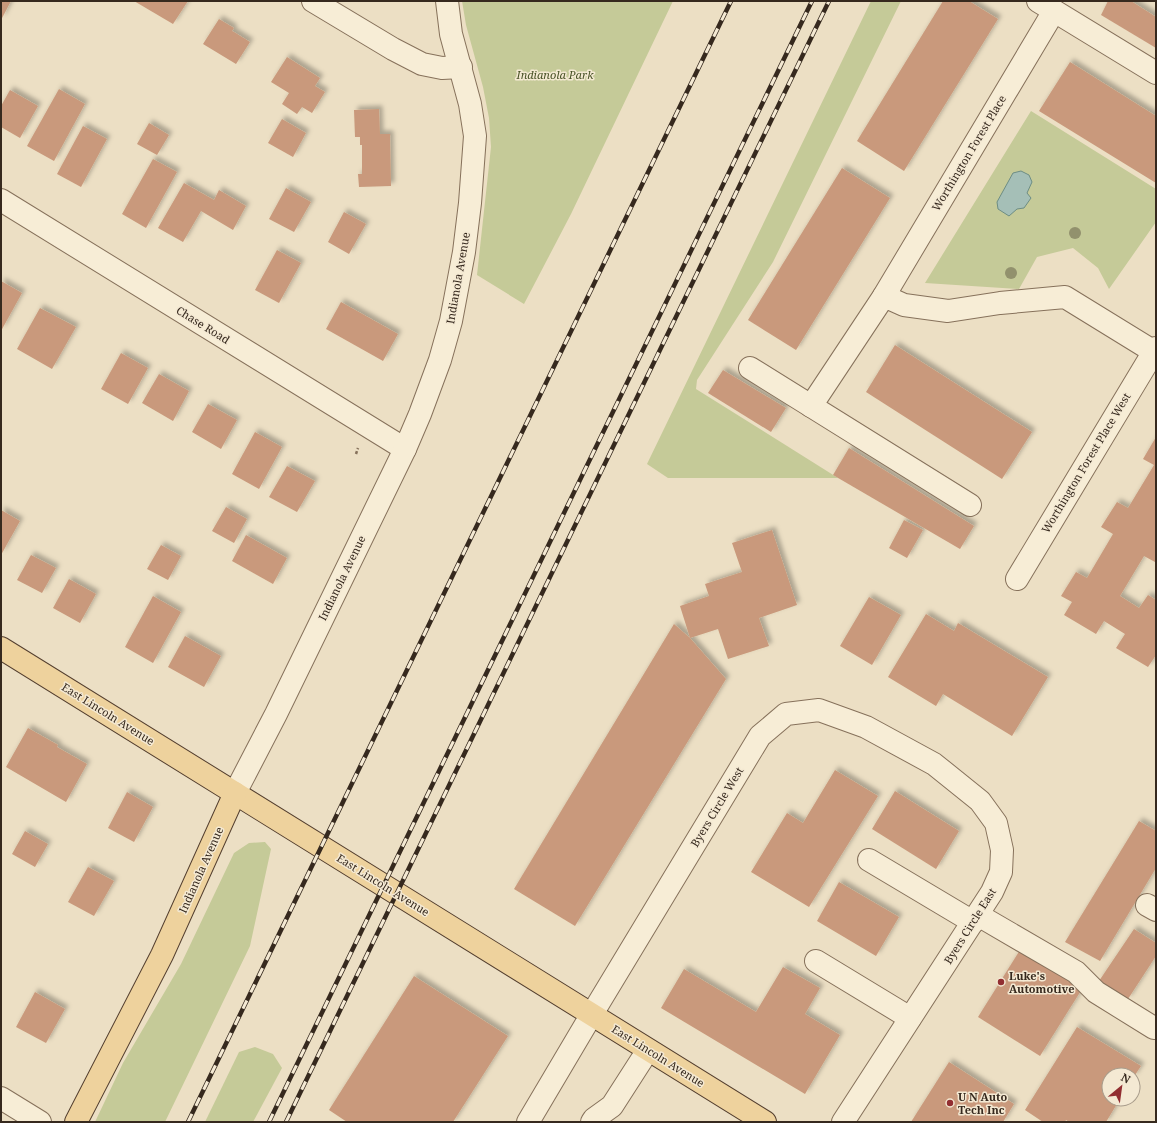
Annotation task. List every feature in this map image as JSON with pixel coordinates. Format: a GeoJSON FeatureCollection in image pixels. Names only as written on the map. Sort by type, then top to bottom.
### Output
{"type":"FeatureCollection","features":[{"type":"Feature","properties":{"kind":"main road","name":"East Lincoln Avenue"},"geometry":{"type":"LineString","coordinates":[[1,648],[765,1122]]}},
{"type":"Feature","properties":{"kind":"main road","name":"Indianola Avenue"},"geometry":{"type":"LineString","coordinates":[[76,1122],[162,955],[235,793]]}},
{"type":"Feature","properties":{"kind":"street"},"geometry":{"type":"LineString","coordinates":[[313,1],[393,49],[422,64],[442,68],[461,67]]}},
{"type":"Feature","properties":{"kind":"street","name":"Indianola Avenue"},"geometry":{"type":"LineString","coordinates":[[235,793],[279,707],[405,449],[440,360],[451,321],[464,252],[470,204],[475,136],[470,104],[451,34],[447,1]]}},
{"type":"Feature","properties":{"kind":"street","name":"Worthington Forest Place"},"geometry":{"type":"LineString","coordinates":[[811,406],[884,296],[1046,6],[1156,73]]}},
{"type":"Feature","properties":{"kind":"street","name":"Chase Road"},"geometry":{"type":"LineString","coordinates":[[1,200],[405,449]]}},
{"type":"Feature","properties":{"kind":"street"},"geometry":{"type":"LineString","coordinates":[[884,296],[904,305],[948,311],[1000,303],[1065,297],[1155,350]]}},
{"type":"Feature","properties":{"kind":"street","name":"Worthington Forest Place West"},"geometry":{"type":"LineString","coordinates":[[1016,579],[1155,350]]}},
{"type":"Feature","properties":{"kind":"street"},"geometry":{"type":"LineString","coordinates":[[750,368],[970,505]]}},
{"type":"Feature","properties":{"kind":"street","name":"Byers Circle West"},"geometry":{"type":"LineString","coordinates":[[528,1122],[760,736],[786,714],[819,710],[866,727],[903,747]]}},
{"type":"Feature","properties":{"kind":"street","name":"Byers Circle East"},"geometry":{"type":"LineString","coordinates":[[843,1122],[976,918],[992,892],[1001,872],[1002,850],[996,823],[980,801],[934,764],[903,747]]}},
{"type":"Feature","properties":{"kind":"street"},"geometry":{"type":"LineString","coordinates":[[869,860],[1076,972],[1096,992],[1155,1027]]}},
{"type":"Feature","properties":{"kind":"street"},"geometry":{"type":"LineString","coordinates":[[816,961],[910,1018]]}},
{"type":"Feature","properties":{"kind":"street"},"geometry":{"type":"LineString","coordinates":[[592,1122],[612,1106],[648,1050]]}},
{"type":"Feature","properties":{"kind":"street"},"geometry":{"type":"LineString","coordinates":[[1,1098],[40,1122]]}},
{"type":"Feature","properties":{"kind":"path"},"geometry":{"type":"LineString","coordinates":[[356,454],[358,448]]}},
{"type":"Feature","properties":{"kind":"green space","name":"Indianola Park"},"geometry":{"type":"Polygon","coordinates":[[[462,1],[673,1],[571,214],[524,304],[477,275],[491,147],[489,118],[483,87],[466,25],[462,1]]]}},
{"type":"Feature","properties":{"kind":"green space"},"geometry":{"type":"Polygon","coordinates":[[[871,1],[901,1],[773,262],[697,380],[696,389],[838,478],[668,478],[647,464],[871,1]]]}},
{"type":"Feature","properties":{"kind":"green space"},"geometry":{"type":"Polygon","coordinates":[[[1031,111],[1156,189],[1156,222],[1109,289],[1098,268],[1073,248],[1037,257],[1019,289],[925,283],[1031,111]]]}},
{"type":"Feature","properties":{"kind":"green space"},"geometry":{"type":"Polygon","coordinates":[[[265,842],[271,849],[250,946],[165,1122],[95,1122],[123,1063],[181,964],[234,853],[249,843],[265,842]]]}},
{"type":"Feature","properties":{"kind":"green space"},"geometry":{"type":"Polygon","coordinates":[[[255,1047],[273,1054],[282,1068],[253,1122],[205,1122],[239,1052],[255,1047]]]}},
{"type":"Feature","properties":{"kind":"water"},"geometry":{"type":"Polygon","coordinates":[[[1021,171],[1029,175],[1032,182],[1027,193],[1031,198],[1024,208],[1017,209],[1009,216],[998,209],[997,202],[1013,173],[1021,171]]]}},
{"type":"Feature","properties":{"kind":"building"},"geometry":{"type":"Polygon","coordinates":[[[1,1],[11,1],[1,20],[1,1]]]}},
{"type":"Feature","properties":{"kind":"building"},"geometry":{"type":"Polygon","coordinates":[[[134,1],[188,1],[173,24],[134,1]]]}},
{"type":"Feature","properties":{"kind":"building"},"geometry":{"type":"Polygon","coordinates":[[[943,1],[969,1],[998,19],[904,171],[857,141],[943,1]]]}},
{"type":"Feature","properties":{"kind":"building"},"geometry":{"type":"Polygon","coordinates":[[[1108,1],[1131,1],[1156,17],[1156,48],[1101,15],[1108,1]]]}},
{"type":"Feature","properties":{"kind":"building"},"geometry":{"type":"Polygon","coordinates":[[[219,19],[234,28],[232,31],[250,42],[236,64],[203,44],[219,19]]]}},
{"type":"Feature","properties":{"kind":"building"},"geometry":{"type":"Polygon","coordinates":[[[287,57],[320,78],[315,86],[325,92],[312,113],[302,107],[297,114],[282,104],[289,93],[271,82],[287,57]]]}},
{"type":"Feature","properties":{"kind":"building"},"geometry":{"type":"Polygon","coordinates":[[[1070,62],[1156,116],[1156,183],[1039,111],[1070,62]]]}},
{"type":"Feature","properties":{"kind":"building"},"geometry":{"type":"Polygon","coordinates":[[[59,89],[85,104],[54,161],[27,146],[59,89]]]}},
{"type":"Feature","properties":{"kind":"building"},"geometry":{"type":"Polygon","coordinates":[[[10,90],[38,106],[20,138],[1,127],[1,106],[10,90]]]}},
{"type":"Feature","properties":{"kind":"building"},"geometry":{"type":"Polygon","coordinates":[[[379,109],[380,134],[390,134],[391,186],[359,187],[358,174],[362,174],[362,145],[360,145],[360,137],[355,137],[354,110],[379,109]]]}},
{"type":"Feature","properties":{"kind":"building"},"geometry":{"type":"Polygon","coordinates":[[[282,119],[306,133],[293,157],[268,143],[282,119]]]}},
{"type":"Feature","properties":{"kind":"building"},"geometry":{"type":"Polygon","coordinates":[[[149,123],[169,135],[157,155],[137,144],[149,123]]]}},
{"type":"Feature","properties":{"kind":"building"},"geometry":{"type":"Polygon","coordinates":[[[83,126],[107,139],[81,187],[57,174],[83,126]]]}},
{"type":"Feature","properties":{"kind":"building"},"geometry":{"type":"Polygon","coordinates":[[[153,159],[177,172],[146,228],[122,214],[153,159]]]}},
{"type":"Feature","properties":{"kind":"building"},"geometry":{"type":"Polygon","coordinates":[[[842,168],[890,198],[796,350],[748,320],[842,168]]]}},
{"type":"Feature","properties":{"kind":"building"},"geometry":{"type":"Polygon","coordinates":[[[184,183],[214,200],[219,190],[246,206],[233,230],[201,211],[183,242],[158,228],[184,183]]]}},
{"type":"Feature","properties":{"kind":"building"},"geometry":{"type":"Polygon","coordinates":[[[286,188],[311,202],[294,232],[269,219],[286,188]]]}},
{"type":"Feature","properties":{"kind":"building"},"geometry":{"type":"Polygon","coordinates":[[[344,212],[366,224],[349,254],[328,242],[344,212]]]}},
{"type":"Feature","properties":{"kind":"building"},"geometry":{"type":"Polygon","coordinates":[[[277,250],[301,263],[279,303],[255,290],[277,250]]]}},
{"type":"Feature","properties":{"kind":"building"},"geometry":{"type":"Polygon","coordinates":[[[1,281],[22,293],[1,331],[1,281]]]}},
{"type":"Feature","properties":{"kind":"building"},"geometry":{"type":"Polygon","coordinates":[[[341,302],[398,334],[383,361],[326,329],[341,302]]]}},
{"type":"Feature","properties":{"kind":"building"},"geometry":{"type":"Polygon","coordinates":[[[40,308],[76,327],[52,369],[17,349],[40,308]]]}},
{"type":"Feature","properties":{"kind":"building"},"geometry":{"type":"Polygon","coordinates":[[[895,345],[1032,432],[1002,479],[866,392],[895,345]]]}},
{"type":"Feature","properties":{"kind":"building"},"geometry":{"type":"Polygon","coordinates":[[[121,353],[148,368],[128,404],[101,389],[121,353]]]}},
{"type":"Feature","properties":{"kind":"building"},"geometry":{"type":"Polygon","coordinates":[[[723,370],[786,408],[771,432],[708,393],[723,370]]]}},
{"type":"Feature","properties":{"kind":"building"},"geometry":{"type":"Polygon","coordinates":[[[159,374],[189,391],[173,421],[142,403],[159,374]]]}},
{"type":"Feature","properties":{"kind":"building"},"geometry":{"type":"Polygon","coordinates":[[[208,404],[237,420],[221,449],[192,432],[208,404]]]}},
{"type":"Feature","properties":{"kind":"building"},"geometry":{"type":"Polygon","coordinates":[[[255,432],[282,447],[259,489],[232,474],[255,432]]]}},
{"type":"Feature","properties":{"kind":"building"},"geometry":{"type":"Polygon","coordinates":[[[1156,437],[1156,561],[1155,562],[1144,556],[1120,596],[1139,608],[1148,595],[1156,600],[1156,655],[1148,667],[1116,648],[1125,634],[1104,621],[1096,634],[1064,615],[1072,602],[1061,596],[1076,572],[1087,578],[1113,534],[1101,527],[1117,502],[1128,508],[1154,465],[1143,459],[1156,437]]]}},
{"type":"Feature","properties":{"kind":"building"},"geometry":{"type":"Polygon","coordinates":[[[849,448],[974,526],[960,549],[833,475],[849,448]]]}},
{"type":"Feature","properties":{"kind":"building"},"geometry":{"type":"Polygon","coordinates":[[[287,466],[315,481],[297,512],[269,497],[287,466]]]}},
{"type":"Feature","properties":{"kind":"building"},"geometry":{"type":"Polygon","coordinates":[[[226,507],[247,519],[234,543],[212,531],[226,507]]]}},
{"type":"Feature","properties":{"kind":"building"},"geometry":{"type":"Polygon","coordinates":[[[1,510],[20,521],[1,555],[1,510]]]}},
{"type":"Feature","properties":{"kind":"building"},"geometry":{"type":"Polygon","coordinates":[[[904,520],[923,530],[907,558],[889,548],[904,520]]]}},
{"type":"Feature","properties":{"kind":"building"},"geometry":{"type":"Polygon","coordinates":[[[772,530],[797,605],[759,618],[769,646],[728,659],[718,629],[690,638],[680,606],[709,596],[705,584],[742,572],[732,543],[772,530]]]}},
{"type":"Feature","properties":{"kind":"building"},"geometry":{"type":"Polygon","coordinates":[[[246,535],[287,558],[273,584],[232,561],[246,535]]]}},
{"type":"Feature","properties":{"kind":"building"},"geometry":{"type":"Polygon","coordinates":[[[161,545],[181,556],[168,580],[147,569],[161,545]]]}},
{"type":"Feature","properties":{"kind":"building"},"geometry":{"type":"Polygon","coordinates":[[[31,555],[56,568],[42,593],[17,580],[31,555]]]}},
{"type":"Feature","properties":{"kind":"building"},"geometry":{"type":"Polygon","coordinates":[[[69,579],[96,594],[80,623],[53,608],[69,579]]]}},
{"type":"Feature","properties":{"kind":"building"},"geometry":{"type":"Polygon","coordinates":[[[153,596],[181,612],[153,663],[125,647],[153,596]]]}},
{"type":"Feature","properties":{"kind":"building"},"geometry":{"type":"Polygon","coordinates":[[[869,597],[901,615],[872,665],[840,646],[869,597]]]}},
{"type":"Feature","properties":{"kind":"building"},"geometry":{"type":"Polygon","coordinates":[[[926,614],[954,631],[958,623],[1048,677],[1012,736],[943,694],[936,706],[888,677],[926,614]]]}},
{"type":"Feature","properties":{"kind":"building"},"geometry":{"type":"Polygon","coordinates":[[[674,624],[690,638],[726,679],[575,926],[514,889],[674,624]]]}},
{"type":"Feature","properties":{"kind":"building"},"geometry":{"type":"Polygon","coordinates":[[[185,636],[221,656],[204,687],[168,667],[185,636]]]}},
{"type":"Feature","properties":{"kind":"building"},"geometry":{"type":"Polygon","coordinates":[[[28,728],[87,764],[66,802],[6,767],[28,728]]]}},
{"type":"Feature","properties":{"kind":"building"},"geometry":{"type":"Polygon","coordinates":[[[835,770],[878,796],[809,907],[751,872],[787,813],[803,823],[835,770]]]}},
{"type":"Feature","properties":{"kind":"building"},"geometry":{"type":"Polygon","coordinates":[[[895,791],[959,831],[936,869],[872,829],[895,791]]]}},
{"type":"Feature","properties":{"kind":"building"},"geometry":{"type":"Polygon","coordinates":[[[127,792],[153,807],[134,842],[108,828],[127,792]]]}},
{"type":"Feature","properties":{"kind":"building"},"geometry":{"type":"Polygon","coordinates":[[[1139,821],[1156,831],[1156,868],[1100,961],[1065,942],[1139,821]]]}},
{"type":"Feature","properties":{"kind":"building"},"geometry":{"type":"Polygon","coordinates":[[[25,831],[48,844],[35,867],[12,854],[25,831]]]}},
{"type":"Feature","properties":{"kind":"building"},"geometry":{"type":"Polygon","coordinates":[[[88,867],[114,881],[94,916],[68,902],[88,867]]]}},
{"type":"Feature","properties":{"kind":"building"},"geometry":{"type":"Polygon","coordinates":[[[839,882],[899,917],[876,956],[817,921],[839,882]]]}},
{"type":"Feature","properties":{"kind":"building"},"geometry":{"type":"Polygon","coordinates":[[[1134,929],[1156,943],[1156,956],[1128,999],[1099,981],[1134,929]]]}},
{"type":"Feature","properties":{"kind":"building"},"geometry":{"type":"Polygon","coordinates":[[[1020,950],[1082,989],[1040,1056],[978,1017],[1020,950]]]}},
{"type":"Feature","properties":{"kind":"building"},"geometry":{"type":"Polygon","coordinates":[[[783,967],[820,988],[805,1014],[840,1035],[805,1094],[661,1008],[684,969],[756,1012],[783,967]]]}},
{"type":"Feature","properties":{"kind":"building"},"geometry":{"type":"Polygon","coordinates":[[[414,976],[508,1036],[453,1122],[347,1122],[329,1110],[414,976]]]}},
{"type":"Feature","properties":{"kind":"building"},"geometry":{"type":"Polygon","coordinates":[[[35,992],[65,1009],[46,1043],[16,1027],[35,992]]]}},
{"type":"Feature","properties":{"kind":"building"},"geometry":{"type":"Polygon","coordinates":[[[1077,1027],[1141,1066],[1101,1067],[1101,1107],[1115,1107],[1106,1122],[1069,1122],[1066,1120],[1065,1122],[1043,1122],[1025,1110],[1077,1027]]]}},
{"type":"Feature","properties":{"kind":"building"},"geometry":{"type":"Polygon","coordinates":[[[949,1062],[1014,1104],[1003,1122],[911,1122],[949,1062]]]}},
{"type":"Feature","properties":{"kind":"railway"},"geometry":{"type":"LineString","coordinates":[[188,1122],[731,1]]}},
{"type":"Feature","properties":{"kind":"railway"},"geometry":{"type":"LineString","coordinates":[[269,1122],[812,1]]}},
{"type":"Feature","properties":{"kind":"railway"},"geometry":{"type":"LineString","coordinates":[[286,1122],[829,1]]}},
{"type":"Feature","properties":{"kind":"place","name":"Luke's Automotive"},"geometry":{"type":"Point","coordinates":[1001,982]}},
{"type":"Feature","properties":{"kind":"place","name":"U N Auto Tech Inc"},"geometry":{"type":"Point","coordinates":[950,1103]}}]}
